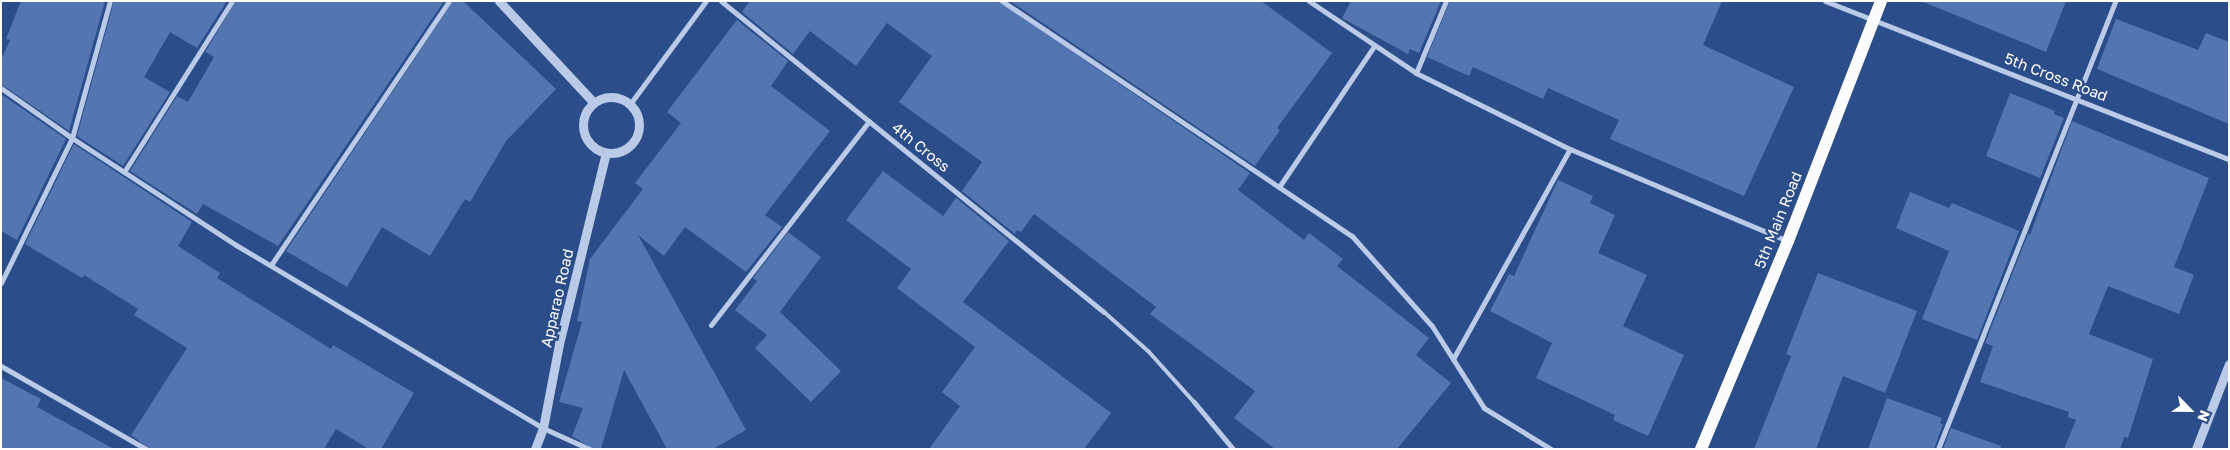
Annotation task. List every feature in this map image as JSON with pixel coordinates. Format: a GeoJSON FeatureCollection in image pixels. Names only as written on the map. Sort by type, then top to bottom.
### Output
{"type":"FeatureCollection","features":[{"type":"Feature","properties":{"kind":"main road","name":"5th Main Road"},"geometry":{"type":"LineString","coordinates":[[1702,449],[1788,241],[1881,1]]}},
{"type":"Feature","properties":{"kind":"street"},"geometry":{"type":"LineString","coordinates":[[1,283],[72,138],[110,1]]}},
{"type":"Feature","properties":{"kind":"street"},"geometry":{"type":"LineString","coordinates":[[124,172],[232,1]]}},
{"type":"Feature","properties":{"kind":"street"},"geometry":{"type":"LineString","coordinates":[[271,265],[449,1]]}},
{"type":"Feature","properties":{"kind":"street"},"geometry":{"type":"LineString","coordinates":[[499,1],[594,103]]}},
{"type":"Feature","properties":{"kind":"street"},"geometry":{"type":"LineString","coordinates":[[630,104],[706,1]]}},
{"type":"Feature","properties":{"kind":"street","name":"4th Cross"},"geometry":{"type":"LineString","coordinates":[[721,1],[1104,312]]}},
{"type":"Feature","properties":{"kind":"street"},"geometry":{"type":"LineString","coordinates":[[1002,1],[1352,236],[1432,326],[1484,408],[1551,449]]}},
{"type":"Feature","properties":{"kind":"street"},"geometry":{"type":"LineString","coordinates":[[1309,1],[1374,46],[1416,72],[1570,149],[1788,241]]}},
{"type":"Feature","properties":{"kind":"street"},"geometry":{"type":"LineString","coordinates":[[1416,72],[1446,1]]}},
{"type":"Feature","properties":{"kind":"street","name":"5th Cross Road"},"geometry":{"type":"LineString","coordinates":[[1826,1],[2229,159]]}},
{"type":"Feature","properties":{"kind":"street"},"geometry":{"type":"LineString","coordinates":[[1938,449],[2115,1]]}},
{"type":"Feature","properties":{"kind":"street"},"geometry":{"type":"LineString","coordinates":[[1279,187],[1374,46]]}},
{"type":"Feature","properties":{"kind":"street"},"geometry":{"type":"LineString","coordinates":[[1,88],[72,138],[271,265],[543,428],[589,449]]}},
{"type":"Feature","properties":{"kind":"street"},"geometry":{"type":"LineString","coordinates":[[612,97],[630,104],[638,120],[636,138],[624,150],[606,153],[591,145],[583,129],[587,110],[594,103],[612,97]]}},
{"type":"Feature","properties":{"kind":"street"},"geometry":{"type":"LineString","coordinates":[[711,325],[869,121]]}},
{"type":"Feature","properties":{"kind":"street"},"geometry":{"type":"LineString","coordinates":[[1453,359],[1570,149]]}},
{"type":"Feature","properties":{"kind":"street","name":"Apparao Road"},"geometry":{"type":"LineString","coordinates":[[535,449],[543,428],[559,344],[606,153]]}},
{"type":"Feature","properties":{"kind":"street"},"geometry":{"type":"LineString","coordinates":[[2196,449],[2229,364]]}},
{"type":"Feature","properties":{"kind":"street"},"geometry":{"type":"LineString","coordinates":[[1,366],[146,449]]}},
{"type":"Feature","properties":{"kind":"street"},"geometry":{"type":"LineString","coordinates":[[1194,402],[1233,449]]}},
{"type":"Feature","properties":{"kind":"lane"},"geometry":{"type":"LineString","coordinates":[[1104,312],[1148,352],[1194,402]]}},
{"type":"Feature","properties":{"kind":"building"},"geometry":{"type":"Polygon","coordinates":[[[21,1],[105,1],[69,131],[1,84],[1,60],[10,40],[6,39],[21,1]]]}},
{"type":"Feature","properties":{"kind":"building"},"geometry":{"type":"Polygon","coordinates":[[[114,1],[227,1],[197,48],[170,32],[144,77],[170,92],[123,166],[77,136],[114,1]]]}},
{"type":"Feature","properties":{"kind":"building"},"geometry":{"type":"Polygon","coordinates":[[[236,1],[444,1],[278,246],[203,204],[197,214],[130,171],[177,96],[188,102],[214,57],[205,52],[236,1]]]}},
{"type":"Feature","properties":{"kind":"building"},"geometry":{"type":"Polygon","coordinates":[[[453,1],[463,1],[556,89],[506,141],[470,202],[465,199],[430,256],[382,227],[347,287],[286,251],[453,1]]]}},
{"type":"Feature","properties":{"kind":"building"},"geometry":{"type":"Polygon","coordinates":[[[750,1],[998,1],[1250,173],[1238,190],[1304,240],[1309,233],[1343,259],[1337,266],[1429,338],[1416,355],[1451,383],[1397,449],[1275,449],[1234,418],[1255,391],[1150,314],[1156,307],[1034,214],[1021,232],[1017,230],[1015,234],[962,191],[982,162],[899,102],[932,56],[887,23],[856,66],[810,31],[793,54],[742,12],[750,1]]]}},
{"type":"Feature","properties":{"kind":"building"},"geometry":{"type":"Polygon","coordinates":[[[1010,1],[1261,1],[1332,53],[1277,128],[1280,130],[1255,166],[1010,1]]]}},
{"type":"Feature","properties":{"kind":"building"},"geometry":{"type":"Polygon","coordinates":[[[1351,1],[1441,1],[1419,53],[1410,49],[1408,54],[1342,18],[1351,1]]]}},
{"type":"Feature","properties":{"kind":"building"},"geometry":{"type":"Polygon","coordinates":[[[1450,1],[1722,1],[1703,45],[1794,87],[1744,196],[1610,139],[1619,120],[1548,88],[1543,99],[1473,67],[1469,76],[1427,57],[1450,1]]]}},
{"type":"Feature","properties":{"kind":"building"},"geometry":{"type":"Polygon","coordinates":[[[1921,1],[2066,1],[2046,52],[1921,1]]]}},
{"type":"Feature","properties":{"kind":"building"},"geometry":{"type":"Polygon","coordinates":[[[2116,19],[2198,50],[2206,33],[2229,42],[2229,124],[2097,69],[2116,19]]]}},
{"type":"Feature","properties":{"kind":"building"},"geometry":{"type":"Polygon","coordinates":[[[737,20],[788,61],[771,86],[830,131],[765,215],[782,227],[746,272],[685,227],[664,256],[638,235],[746,430],[713,449],[667,449],[624,370],[601,449],[593,449],[572,436],[583,408],[559,402],[582,322],[577,321],[590,259],[643,189],[635,183],[681,123],[667,112],[737,20]]]}},
{"type":"Feature","properties":{"kind":"building"},"geometry":{"type":"Polygon","coordinates":[[[2010,93],[2055,111],[2054,114],[2064,118],[2040,178],[1986,156],[2010,93]]]}},
{"type":"Feature","properties":{"kind":"building"},"geometry":{"type":"Polygon","coordinates":[[[1,94],[66,139],[17,240],[1,231],[1,94]]]}},
{"type":"Feature","properties":{"kind":"building"},"geometry":{"type":"Polygon","coordinates":[[[2072,121],[2209,178],[2174,267],[2194,275],[2179,314],[2108,286],[2089,334],[2153,359],[2128,438],[2124,437],[2120,449],[2064,449],[2076,420],[2068,417],[2069,412],[1980,382],[1993,346],[1985,343],[2028,234],[2030,235],[2072,121]]]}},
{"type":"Feature","properties":{"kind":"building"},"geometry":{"type":"Polygon","coordinates":[[[74,144],[192,222],[178,246],[220,273],[217,278],[331,349],[333,345],[414,393],[381,449],[369,449],[336,429],[324,449],[150,449],[131,435],[187,348],[134,315],[138,309],[84,275],[82,278],[25,244],[74,144]]]}},
{"type":"Feature","properties":{"kind":"building"},"geometry":{"type":"Polygon","coordinates":[[[883,171],[943,216],[956,198],[1009,241],[963,302],[1111,413],[1084,449],[929,449],[960,406],[942,392],[975,347],[897,288],[911,269],[846,220],[883,171]]]}},
{"type":"Feature","properties":{"kind":"building"},"geometry":{"type":"Polygon","coordinates":[[[1558,180],[1593,196],[1590,203],[1615,215],[1598,253],[1647,275],[1623,326],[1684,355],[1648,436],[1613,420],[1615,415],[1536,378],[1552,343],[1490,311],[1509,274],[1514,276],[1558,180]]]}},
{"type":"Feature","properties":{"kind":"building"},"geometry":{"type":"Polygon","coordinates":[[[1910,192],[1949,208],[1952,203],[2019,231],[1977,340],[1922,319],[1949,251],[1896,228],[1910,192]]]}},
{"type":"Feature","properties":{"kind":"building"},"geometry":{"type":"Polygon","coordinates":[[[788,232],[821,257],[780,312],[841,371],[811,402],[755,348],[767,335],[735,310],[757,281],[753,278],[788,232]]]}},
{"type":"Feature","properties":{"kind":"building"},"geometry":{"type":"Polygon","coordinates":[[[1818,273],[1917,311],[1885,393],[1843,376],[1816,449],[1754,449],[1791,356],[1786,354],[1818,273]]]}},
{"type":"Feature","properties":{"kind":"building"},"geometry":{"type":"Polygon","coordinates":[[[1,378],[41,399],[37,407],[114,449],[1,449],[1,378]]]}},
{"type":"Feature","properties":{"kind":"building"},"geometry":{"type":"Polygon","coordinates":[[[1887,398],[1942,418],[1940,423],[1943,424],[1934,449],[1868,449],[1887,398]]]}},
{"type":"Feature","properties":{"kind":"building"},"geometry":{"type":"Polygon","coordinates":[[[1951,428],[2001,446],[2000,449],[1943,449],[1951,428]]]}}]}
